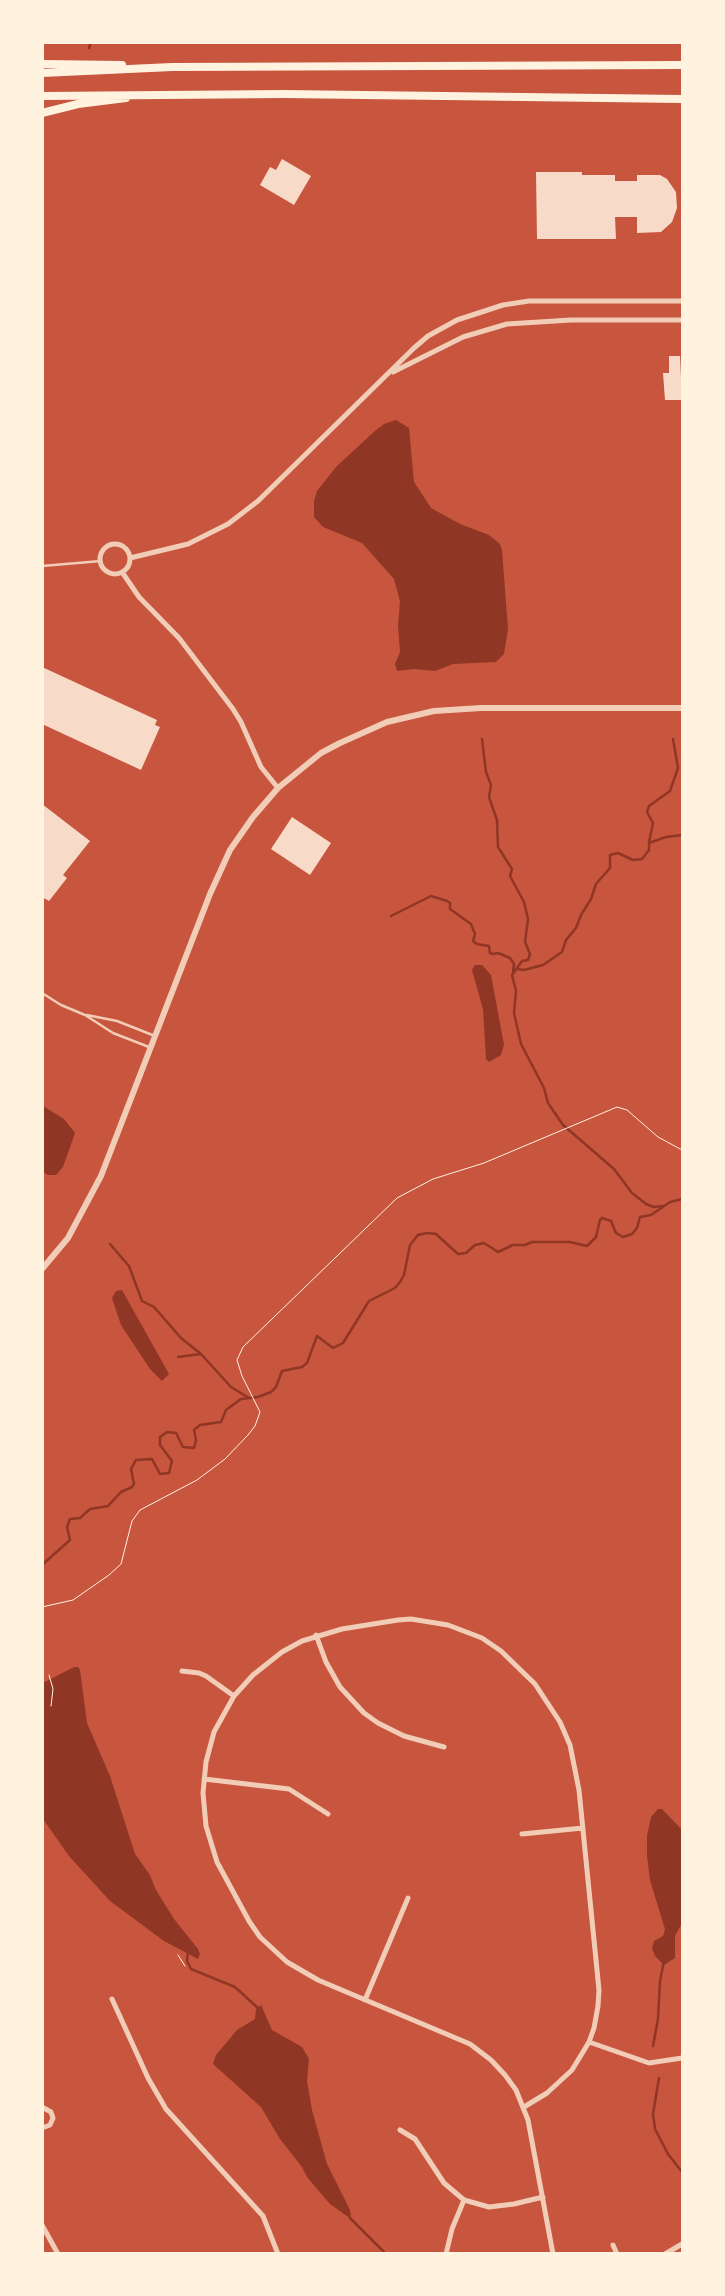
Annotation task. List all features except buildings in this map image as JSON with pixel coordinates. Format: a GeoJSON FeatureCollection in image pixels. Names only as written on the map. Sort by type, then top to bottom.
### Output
{"type":"FeatureCollection","features":[{"type":"Feature","properties":{"kind":"main road"},"geometry":{"type":"LineString","coordinates":[[42,64],[172,67],[682,66]]}},
{"type":"Feature","properties":{"kind":"main road"},"geometry":{"type":"LineString","coordinates":[[42,73],[172,67]]}},
{"type":"Feature","properties":{"kind":"main road"},"geometry":{"type":"LineString","coordinates":[[42,96],[166,94],[682,99]]}},
{"type":"Feature","properties":{"kind":"main road"},"geometry":{"type":"LineString","coordinates":[[42,114],[78,104],[166,94]]}},
{"type":"Feature","properties":{"kind":"street"},"geometry":{"type":"LineString","coordinates":[[130,558],[188,544],[228,524],[258,501],[428,336],[457,320],[503,305],[529,302],[682,300]]}},
{"type":"Feature","properties":{"kind":"street"},"geometry":{"type":"LineString","coordinates":[[386,376],[463,337],[507,324],[571,320],[682,320]]}},
{"type":"Feature","properties":{"kind":"street"},"geometry":{"type":"LineString","coordinates":[[116,544],[126,550],[130,558],[128,566],[122,572],[110,573],[103,567],[101,561],[105,549],[116,544]]}},
{"type":"Feature","properties":{"kind":"street"},"geometry":{"type":"LineString","coordinates":[[122,572],[139,597],[179,638],[233,709],[241,722],[256,758],[278,788]]}},
{"type":"Feature","properties":{"kind":"street"},"geometry":{"type":"LineString","coordinates":[[42,1269],[68,1238],[92,1194],[210,894],[230,850],[253,817],[278,788],[322,753],[340,743],[387,722],[434,711],[481,708],[682,708]]}},
{"type":"Feature","properties":{"kind":"street"},"geometry":{"type":"LineString","coordinates":[[524,2106],[547,2093],[572,2070],[589,2042],[596,2018],[599,1990],[576,1768],[560,1722],[535,1684],[501,1651],[465,1630],[448,1625],[411,1620],[378,1622],[316,1635],[282,1652],[265,1664],[234,1696],[214,1732],[204,1779],[203,1808],[211,1847],[217,1862],[249,1921],[260,1937],[287,1962],[318,1980],[470,2044],[491,2060],[505,2075],[524,2106],[532,2137],[553,2254]]}},
{"type":"Feature","properties":{"kind":"street"},"geometry":{"type":"LineString","coordinates":[[316,1635],[326,1662],[340,1687],[364,1713],[378,1723],[404,1736],[444,1747]]}},
{"type":"Feature","properties":{"kind":"street"},"geometry":{"type":"LineString","coordinates":[[182,1670],[199,1672],[234,1696]]}},
{"type":"Feature","properties":{"kind":"street"},"geometry":{"type":"LineString","coordinates":[[204,1779],[289,1789],[328,1814]]}},
{"type":"Feature","properties":{"kind":"street"},"geometry":{"type":"LineString","coordinates":[[522,1834],[583,1828]]}},
{"type":"Feature","properties":{"kind":"street"},"geometry":{"type":"LineString","coordinates":[[365,2000],[408,1898]]}},
{"type":"Feature","properties":{"kind":"street"},"geometry":{"type":"LineString","coordinates":[[112,1999],[158,2097],[177,2122],[263,2216],[278,2254]]}},
{"type":"Feature","properties":{"kind":"street"},"geometry":{"type":"LineString","coordinates":[[589,2042],[648,2062],[682,2058]]}},
{"type":"Feature","properties":{"kind":"street"},"geometry":{"type":"LineString","coordinates":[[42,2107],[48,2109],[53,2118],[50,2125],[42,2128]]}},
{"type":"Feature","properties":{"kind":"street"},"geometry":{"type":"LineString","coordinates":[[400,2130],[415,2139],[444,2183],[464,2200],[489,2207],[514,2204],[543,2197]]}},
{"type":"Feature","properties":{"kind":"street"},"geometry":{"type":"LineString","coordinates":[[446,2254],[452,2229],[464,2200]]}},
{"type":"Feature","properties":{"kind":"street"},"geometry":{"type":"LineString","coordinates":[[42,2225],[58,2254]]}},
{"type":"Feature","properties":{"kind":"street"},"geometry":{"type":"LineString","coordinates":[[666,2254],[682,2244]]}},
{"type":"Feature","properties":{"kind":"street"},"geometry":{"type":"LineString","coordinates":[[613,2245],[617,2254]]}},
{"type":"Feature","properties":{"kind":"lane"},"geometry":{"type":"LineString","coordinates":[[42,566],[101,561]]}},
{"type":"Feature","properties":{"kind":"lane"},"geometry":{"type":"LineString","coordinates":[[42,992],[61,1005],[85,1015],[113,1032],[151,1047]]}},
{"type":"Feature","properties":{"kind":"lane"},"geometry":{"type":"LineString","coordinates":[[85,1015],[117,1021],[155,1036]]}},
{"type":"Feature","properties":{"kind":"path"},"geometry":{"type":"LineString","coordinates":[[42,1607],[65,1603],[80,1596],[117,1568],[123,1558],[135,1515],[146,1506],[191,1484],[225,1459],[255,1426],[260,1412],[242,1376],[238,1360],[243,1347],[397,1198],[434,1179],[484,1163],[611,1109],[622,1108],[658,1137],[682,1150]]}},
{"type":"Feature","properties":{"kind":"path"},"geometry":{"type":"LineString","coordinates":[[49,1675],[53,1689],[51,1706]]}},
{"type":"Feature","properties":{"kind":"path"},"geometry":{"type":"LineString","coordinates":[[178,1955],[185,1966]]}},
{"type":"Feature","properties":{"kind":"path"},"geometry":{"type":"LineString","coordinates":[[177,1962],[181,1960]]}},
{"type":"Feature","properties":{"kind":"shaded area"},"geometry":{"type":"Polygon","coordinates":[[[396,420],[409,428],[414,482],[431,508],[460,524],[489,535],[500,544],[508,629],[504,654],[496,662],[453,664],[435,671],[414,669],[397,671],[395,664],[400,652],[398,626],[400,601],[394,579],[362,543],[323,527],[314,517],[314,501],[317,491],[336,467],[376,430],[384,424],[396,420]]]}},
{"type":"Feature","properties":{"kind":"shaded area"},"geometry":{"type":"Polygon","coordinates":[[[475,965],[482,965],[491,975],[504,1045],[501,1055],[489,1062],[486,1059],[483,1009],[472,970],[475,965]]]}},
{"type":"Feature","properties":{"kind":"shaded area"},"geometry":{"type":"Polygon","coordinates":[[[43,1106],[64,1119],[75,1133],[63,1167],[56,1175],[48,1175],[43,1172],[43,1106]]]}},
{"type":"Feature","properties":{"kind":"shaded area"},"geometry":{"type":"Polygon","coordinates":[[[122,1290],[169,1374],[162,1381],[150,1369],[121,1325],[112,1298],[116,1291],[122,1290]]]}},
{"type":"Feature","properties":{"kind":"shaded area"},"geometry":{"type":"Polygon","coordinates":[[[74,1667],[78,1667],[80,1670],[87,1723],[110,1776],[135,1854],[150,1875],[156,1890],[174,1919],[198,1949],[200,1954],[198,1959],[164,1941],[110,1901],[69,1856],[43,1819],[43,1683],[74,1667]]]}},
{"type":"Feature","properties":{"kind":"shaded area"},"geometry":{"type":"Polygon","coordinates":[[[658,1809],[662,1809],[682,1830],[682,1923],[675,1936],[675,1958],[664,1965],[655,1956],[652,1948],[654,1941],[663,1936],[665,1929],[650,1880],[647,1856],[647,1836],[651,1817],[658,1809]]]}},
{"type":"Feature","properties":{"kind":"shaded area"},"geometry":{"type":"Polygon","coordinates":[[[261,2005],[272,2030],[302,2047],[309,2059],[307,2081],[312,2110],[327,2164],[350,2210],[351,2219],[330,2204],[307,2177],[302,2167],[280,2139],[261,2107],[213,2064],[216,2055],[237,2030],[255,2019],[256,2009],[261,2005]]]}},
{"type":"Feature","properties":{"kind":"waterway"},"geometry":{"type":"LineString","coordinates":[[89,48],[91,42]]}},
{"type":"Feature","properties":{"kind":"waterway"},"geometry":{"type":"LineString","coordinates":[[482,739],[486,772],[491,785],[489,797],[497,820],[498,847],[512,869],[510,876],[524,902],[528,919],[525,942],[530,954],[528,960],[522,961],[512,975],[516,991],[514,1013],[521,1044],[544,1088],[548,1103],[563,1125],[614,1169],[632,1193],[646,1204],[654,1207],[662,1206]]}},
{"type":"Feature","properties":{"kind":"waterway"},"geometry":{"type":"LineString","coordinates":[[649,842],[653,823],[647,812],[649,806],[670,791],[678,768],[673,739]]}},
{"type":"Feature","properties":{"kind":"waterway"},"geometry":{"type":"LineString","coordinates":[[518,969],[524,970],[543,965],[562,952],[566,940],[576,928],[581,915],[591,899],[596,884],[610,868],[610,855],[618,853],[633,860],[642,859],[649,850],[649,843],[666,837],[682,835]]}},
{"type":"Feature","properties":{"kind":"waterway"},"geometry":{"type":"LineString","coordinates":[[391,916],[431,896],[447,901],[450,903],[450,909],[471,924],[475,934],[473,941],[477,944],[489,946],[490,953],[498,953],[510,958],[514,964],[513,972]]}},
{"type":"Feature","properties":{"kind":"waterway"},"geometry":{"type":"LineString","coordinates":[[42,1565],[70,1540],[67,1527],[70,1519],[80,1518],[90,1509],[108,1506],[121,1492],[132,1487],[134,1484],[131,1469],[136,1460],[152,1459],[160,1474],[169,1473],[172,1461],[160,1445],[160,1437],[167,1432],[176,1433],[183,1447],[194,1448],[196,1440],[194,1430],[200,1425],[221,1422],[226,1410],[241,1399],[258,1397],[271,1392],[276,1387],[282,1371],[302,1367],[307,1363],[317,1336],[333,1348],[343,1343],[369,1301],[395,1288],[400,1282],[404,1275],[410,1245],[418,1235],[436,1234],[458,1254],[466,1253],[475,1245],[484,1243],[498,1252],[513,1245],[525,1245],[532,1242],[570,1242],[587,1246],[596,1237],[602,1218],[611,1221],[616,1233],[623,1237],[632,1234],[637,1228],[640,1217],[651,1215],[670,1202],[682,1199]]}},
{"type":"Feature","properties":{"kind":"waterway"},"geometry":{"type":"LineString","coordinates":[[110,1244],[129,1266],[142,1301],[154,1307],[181,1338],[201,1354],[231,1387],[249,1398]]}},
{"type":"Feature","properties":{"kind":"waterway"},"geometry":{"type":"LineString","coordinates":[[178,1357],[201,1354]]}},
{"type":"Feature","properties":{"kind":"waterway"},"geometry":{"type":"LineString","coordinates":[[188,1952],[187,1961],[191,1969],[235,1987],[259,2009]]}},
{"type":"Feature","properties":{"kind":"waterway"},"geometry":{"type":"LineString","coordinates":[[653,2046],[664,1961]]}},
{"type":"Feature","properties":{"kind":"waterway"},"geometry":{"type":"LineString","coordinates":[[659,2078],[653,2114],[655,2129],[668,2154],[682,2172]]}},
{"type":"Feature","properties":{"kind":"waterway"},"geometry":{"type":"LineString","coordinates":[[350,2218],[386,2254]]}}]}
